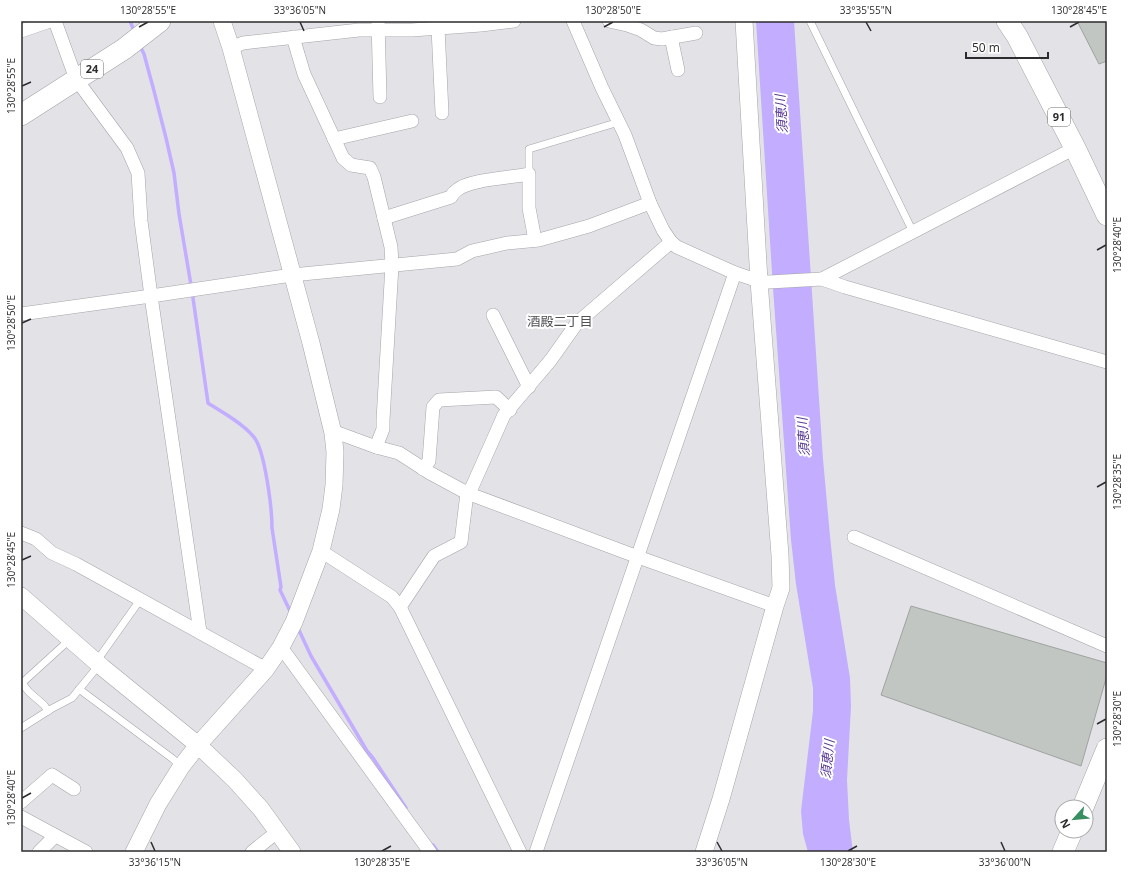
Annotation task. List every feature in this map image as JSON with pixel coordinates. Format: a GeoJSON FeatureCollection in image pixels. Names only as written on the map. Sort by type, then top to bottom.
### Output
{"type":"FeatureCollection","features":[{"type":"Feature","properties":{"kind":"main road","name":"24"},"geometry":{"type":"LineString","coordinates":[[21,115],[124,49],[160,21]]}},
{"type":"Feature","properties":{"kind":"main road","name":"91"},"geometry":{"type":"LineString","coordinates":[[1008,21],[1075,148],[1107,215]]}},
{"type":"Feature","properties":{"kind":"main road"},"geometry":{"type":"LineString","coordinates":[[1086,799],[1107,749]]}},
{"type":"Feature","properties":{"kind":"main road"},"geometry":{"type":"LineString","coordinates":[[1063,852],[1069,839]]}},
{"type":"Feature","properties":{"kind":"street"},"geometry":{"type":"LineString","coordinates":[[21,31],[50,21]]}},
{"type":"Feature","properties":{"kind":"street"},"geometry":{"type":"LineString","coordinates":[[55,21],[76,79],[127,148],[138,173],[141,221],[151,296],[200,632]]}},
{"type":"Feature","properties":{"kind":"street"},"geometry":{"type":"LineString","coordinates":[[134,852],[158,804],[181,767],[198,745],[266,668],[281,647],[294,622],[321,551],[331,509],[333,491],[335,452],[334,433],[231,48],[222,21]]}},
{"type":"Feature","properties":{"kind":"street"},"geometry":{"type":"LineString","coordinates":[[231,48],[243,43],[359,30],[378,25],[412,30],[514,21]]}},
{"type":"Feature","properties":{"kind":"street"},"geometry":{"type":"LineString","coordinates":[[581,21],[573,21],[602,88],[625,135],[650,203],[670,242],[677,247],[735,273],[764,282],[818,279],[1107,362]]}},
{"type":"Feature","properties":{"kind":"street"},"geometry":{"type":"LineString","coordinates":[[609,21],[627,25],[654,38],[671,38],[696,33]]}},
{"type":"Feature","properties":{"kind":"street"},"geometry":{"type":"LineString","coordinates":[[704,852],[721,799],[781,588],[764,282],[744,21]]}},
{"type":"Feature","properties":{"kind":"street"},"geometry":{"type":"LineString","coordinates":[[378,25],[380,97]]}},
{"type":"Feature","properties":{"kind":"street"},"geometry":{"type":"LineString","coordinates":[[438,28],[442,113]]}},
{"type":"Feature","properties":{"kind":"street"},"geometry":{"type":"LineString","coordinates":[[293,37],[304,74],[343,158],[351,165],[370,168],[374,177],[391,247],[392,265],[383,429],[376,447]]}},
{"type":"Feature","properties":{"kind":"street"},"geometry":{"type":"LineString","coordinates":[[671,38],[678,70]]}},
{"type":"Feature","properties":{"kind":"street"},"geometry":{"type":"LineString","coordinates":[[334,139],[412,121]]}},
{"type":"Feature","properties":{"kind":"street"},"geometry":{"type":"LineString","coordinates":[[818,279],[913,232],[1075,148]]}},
{"type":"Feature","properties":{"kind":"street"},"geometry":{"type":"LineString","coordinates":[[384,218],[451,197],[457,190],[467,185],[529,174],[529,208],[535,240]]}},
{"type":"Feature","properties":{"kind":"street"},"geometry":{"type":"LineString","coordinates":[[21,314],[292,275],[457,259],[472,251],[500,244],[535,240],[589,226],[650,203]]}},
{"type":"Feature","properties":{"kind":"street"},"geometry":{"type":"LineString","coordinates":[[400,607],[434,556],[461,542],[467,493],[472,487],[504,415],[510,410],[550,361],[577,322],[670,242]]}},
{"type":"Feature","properties":{"kind":"street"},"geometry":{"type":"LineString","coordinates":[[536,852],[735,273]]}},
{"type":"Feature","properties":{"kind":"street"},"geometry":{"type":"LineString","coordinates":[[493,315],[529,387]]}},
{"type":"Feature","properties":{"kind":"street"},"geometry":{"type":"LineString","coordinates":[[423,469],[429,462],[432,407],[438,400],[496,397],[510,410]]}},
{"type":"Feature","properties":{"kind":"street"},"geometry":{"type":"LineString","coordinates":[[334,433],[399,453],[423,469],[467,493],[775,606]]}},
{"type":"Feature","properties":{"kind":"street"},"geometry":{"type":"LineString","coordinates":[[21,533],[36,539],[52,553],[76,564],[266,668]]}},
{"type":"Feature","properties":{"kind":"street"},"geometry":{"type":"LineString","coordinates":[[854,537],[1107,646]]}},
{"type":"Feature","properties":{"kind":"street"},"geometry":{"type":"LineString","coordinates":[[321,551],[392,597],[400,607],[520,852]]}},
{"type":"Feature","properties":{"kind":"street"},"geometry":{"type":"LineString","coordinates":[[21,596],[98,663],[198,745],[235,780],[261,809],[292,852]]}},
{"type":"Feature","properties":{"kind":"street"},"geometry":{"type":"LineString","coordinates":[[281,647],[430,852]]}},
{"type":"Feature","properties":{"kind":"street"},"geometry":{"type":"LineString","coordinates":[[21,802],[52,775],[74,789]]}},
{"type":"Feature","properties":{"kind":"street"},"geometry":{"type":"LineString","coordinates":[[21,817],[86,852]]}},
{"type":"Feature","properties":{"kind":"street"},"geometry":{"type":"LineString","coordinates":[[252,852],[277,832]]}},
{"type":"Feature","properties":{"kind":"street"},"geometry":{"type":"LineString","coordinates":[[38,852],[52,839],[54,835]]}},
{"type":"Feature","properties":{"kind":"lane"},"geometry":{"type":"LineString","coordinates":[[810,21],[913,232]]}},
{"type":"Feature","properties":{"kind":"lane"},"geometry":{"type":"LineString","coordinates":[[529,174],[529,149],[619,122]]}},
{"type":"Feature","properties":{"kind":"lane"},"geometry":{"type":"LineString","coordinates":[[21,728],[72,698],[98,663],[140,600]]}},
{"type":"Feature","properties":{"kind":"lane"},"geometry":{"type":"LineString","coordinates":[[48,711],[44,705],[29,692],[22,682],[66,643],[69,638]]}},
{"type":"Feature","properties":{"kind":"lane"},"geometry":{"type":"LineString","coordinates":[[79,689],[173,759],[181,767]]}},
{"type":"Feature","properties":{"kind":"water","name":"須恵川"},"geometry":{"type":"Polygon","coordinates":[[[756,21],[794,21],[823,459],[835,585],[850,678],[851,706],[847,780],[849,820],[853,852],[808,852],[803,834],[801,811],[813,711],[813,688],[796,584],[791,540],[756,21]]]}},
{"type":"Feature","properties":{"kind":"building"},"geometry":{"type":"Polygon","coordinates":[[[1077,21],[1107,21],[1107,61],[1099,64],[1077,21]]]}},
{"type":"Feature","properties":{"kind":"building"},"geometry":{"type":"Polygon","coordinates":[[[911,606],[1107,663],[1107,675],[1081,766],[881,695],[911,606]]]}},
{"type":"Feature","properties":{"kind":"waterway"},"geometry":{"type":"LineString","coordinates":[[130,21],[135,33]]}},
{"type":"Feature","properties":{"kind":"waterway"},"geometry":{"type":"LineString","coordinates":[[140,46],[144,54],[154,91],[174,173],[208,403],[243,426],[253,436],[261,453],[271,508],[272,528],[281,587],[280,590],[291,613]]}},
{"type":"Feature","properties":{"kind":"waterway"},"geometry":{"type":"LineString","coordinates":[[298,628],[311,656],[367,751],[406,808]]}},
{"type":"Feature","properties":{"kind":"waterway"},"geometry":{"type":"LineString","coordinates":[[433,845],[438,852]]}},
{"type":"Feature","properties":{"kind":"district","name":"酒殿二丁目"},"geometry":{"type":"Point","coordinates":[560,321]}}]}
